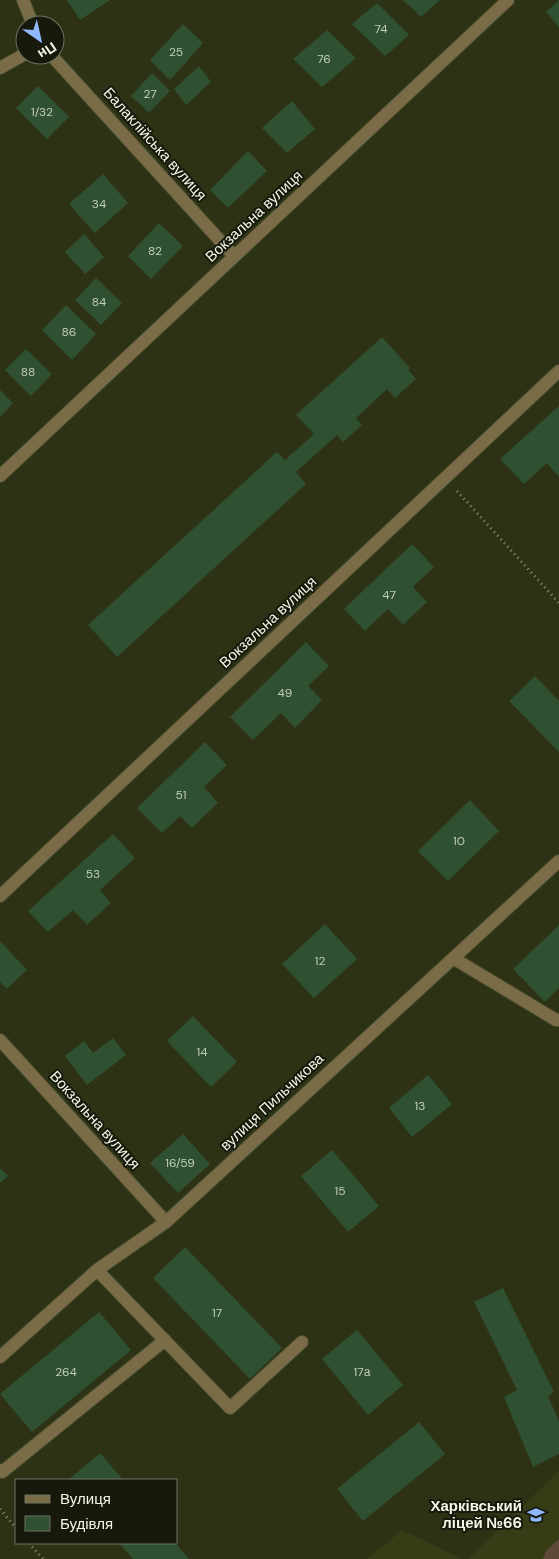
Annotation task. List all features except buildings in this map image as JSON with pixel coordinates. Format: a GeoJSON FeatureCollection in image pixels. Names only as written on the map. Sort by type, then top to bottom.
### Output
{"type":"FeatureCollection","features":[{"type":"Feature","properties":{"kind":"street"},"geometry":{"type":"LineString","coordinates":[[23,0],[29,15]]}},
{"type":"Feature","properties":{"kind":"street","name":"Вокзальна вулиця"},"geometry":{"type":"LineString","coordinates":[[0,476],[508,0]]}},
{"type":"Feature","properties":{"kind":"street"},"geometry":{"type":"LineString","coordinates":[[0,68],[15,60]]}},
{"type":"Feature","properties":{"kind":"street","name":"Балаклійська вулиця"},"geometry":{"type":"LineString","coordinates":[[60,65],[234,256]]}},
{"type":"Feature","properties":{"kind":"street","name":"Вокзальна вулиця"},"geometry":{"type":"LineString","coordinates":[[0,896],[559,371]]}},
{"type":"Feature","properties":{"kind":"street","name":"вулиця Пильчикова"},"geometry":{"type":"LineString","coordinates":[[0,1357],[97,1270],[166,1222],[559,861]]}},
{"type":"Feature","properties":{"kind":"street"},"geometry":{"type":"LineString","coordinates":[[453,958],[556,1020],[559,1020]]}},
{"type":"Feature","properties":{"kind":"street","name":"Вокзальна вулиця"},"geometry":{"type":"LineString","coordinates":[[0,1040],[166,1222]]}},
{"type":"Feature","properties":{"kind":"street"},"geometry":{"type":"LineString","coordinates":[[97,1270],[230,1408],[302,1342]]}},
{"type":"Feature","properties":{"kind":"street"},"geometry":{"type":"LineString","coordinates":[[0,1470],[2,1472],[165,1340]]}},
{"type":"Feature","properties":{"kind":"path"},"geometry":{"type":"LineString","coordinates":[[446,478],[559,604]]}},
{"type":"Feature","properties":{"kind":"path"},"geometry":{"type":"LineString","coordinates":[[0,1509],[15,1527]]}},
{"type":"Feature","properties":{"kind":"path"},"geometry":{"type":"LineString","coordinates":[[30,1544],[43,1559]]}},
{"type":"Feature","properties":{"kind":"shaded area","name":"Харківський ліцей №66"},"geometry":{"type":"Polygon","coordinates":[[[559,1471],[559,1559],[468,1559],[559,1471]]]}},
{"type":"Feature","properties":{"kind":"shaded area","name":"Харківський ліцей №66"},"geometry":{"type":"Polygon","coordinates":[[[402,1530],[462,1559],[367,1559],[402,1530]]]}},
{"type":"Feature","properties":{"kind":"shaded area"},"geometry":{"type":"Polygon","coordinates":[[[559,1539],[559,1559],[543,1559],[546,1551],[559,1539]]]}},
{"type":"Feature","properties":{"kind":"place","name":"Харківський ліцей №66"},"geometry":{"type":"Point","coordinates":[536,1515]}}]}
